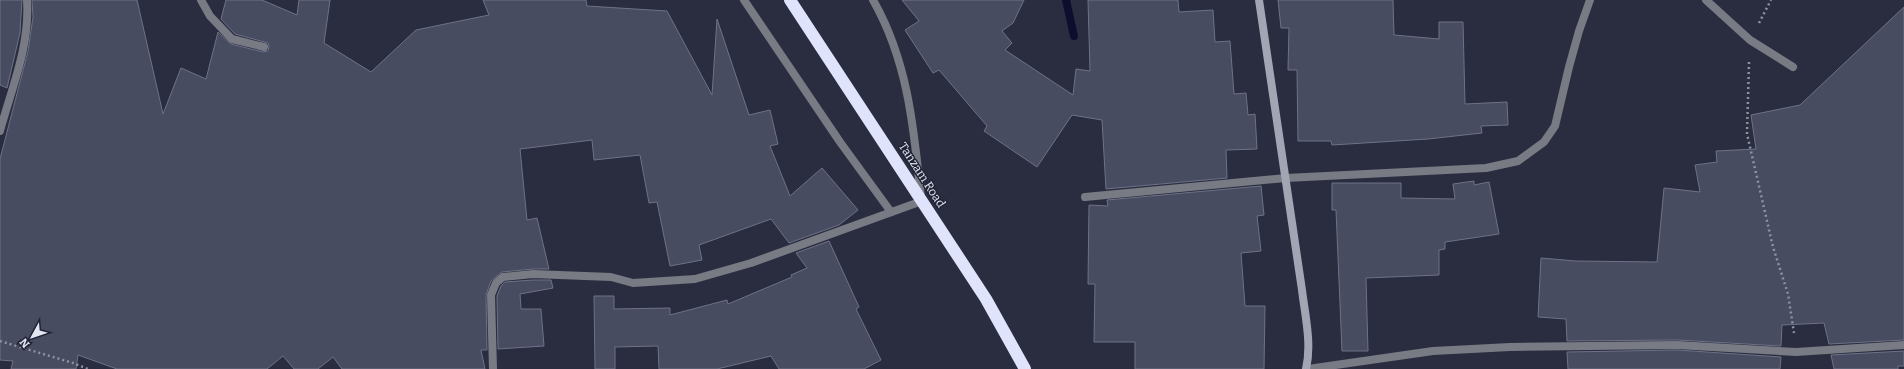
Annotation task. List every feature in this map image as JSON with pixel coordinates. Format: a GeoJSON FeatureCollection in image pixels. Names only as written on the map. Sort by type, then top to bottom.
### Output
{"type":"FeatureCollection","features":[{"type":"Feature","properties":{"kind":"highway","name":"Tanzam Road"},"geometry":{"type":"LineString","coordinates":[[790,0],[986,299],[1025,369]]}},
{"type":"Feature","properties":{"kind":"main road"},"geometry":{"type":"LineString","coordinates":[[1260,0],[1307,334],[1307,369]]}},
{"type":"Feature","properties":{"kind":"street"},"geometry":{"type":"LineString","coordinates":[[0,131],[23,57],[28,20],[27,0]]}},
{"type":"Feature","properties":{"kind":"street"},"geometry":{"type":"LineString","coordinates":[[201,0],[210,16],[232,39],[264,47]]}},
{"type":"Feature","properties":{"kind":"street"},"geometry":{"type":"LineString","coordinates":[[744,0],[840,142],[891,212]]}},
{"type":"Feature","properties":{"kind":"street"},"geometry":{"type":"LineString","coordinates":[[493,369],[491,295],[496,283],[503,277],[533,274],[611,276],[633,283],[695,279],[751,263],[922,201],[912,112],[900,60],[873,0]]}},
{"type":"Feature","properties":{"kind":"street"},"geometry":{"type":"LineString","coordinates":[[1085,197],[1286,178],[1486,168],[1518,161],[1544,142],[1555,126],[1568,67],[1578,31],[1590,0]]}},
{"type":"Feature","properties":{"kind":"street"},"geometry":{"type":"LineString","coordinates":[[1706,0],[1750,40],[1793,67]]}},
{"type":"Feature","properties":{"kind":"street"},"geometry":{"type":"LineString","coordinates":[[1307,369],[1433,351],[1510,347],[1677,345],[1796,352],[1904,345]]}},
{"type":"Feature","properties":{"kind":"path"},"geometry":{"type":"LineString","coordinates":[[1772,0],[1750,40],[1748,134],[1773,247],[1788,294],[1796,352]]}},
{"type":"Feature","properties":{"kind":"path"},"geometry":{"type":"LineString","coordinates":[[0,341],[88,369]]}},
{"type":"Feature","properties":{"kind":"building"},"geometry":{"type":"Polygon","coordinates":[[[0,0],[22,0],[20,33],[7,88],[0,85],[0,0]]]}},
{"type":"Feature","properties":{"kind":"building"},"geometry":{"type":"Polygon","coordinates":[[[32,0],[137,0],[163,114],[181,68],[206,79],[218,32],[231,44],[263,52],[268,51],[268,43],[235,34],[221,19],[226,0],[262,0],[297,15],[299,0],[330,0],[324,43],[371,72],[416,30],[489,15],[483,0],[586,0],[587,6],[667,11],[712,95],[717,19],[749,115],[770,110],[778,144],[770,146],[790,196],[822,168],[858,210],[839,225],[789,243],[771,219],[699,245],[702,260],[670,266],[657,202],[649,203],[640,155],[594,160],[592,140],[520,149],[527,220],[537,218],[549,269],[502,272],[491,281],[486,295],[487,350],[481,350],[485,369],[342,369],[333,357],[318,369],[294,369],[283,356],[267,369],[117,369],[78,355],[76,369],[11,369],[13,361],[0,360],[0,159],[28,51],[33,17],[32,0]]]}},
{"type":"Feature","properties":{"kind":"building"},"geometry":{"type":"Polygon","coordinates":[[[902,0],[1024,0],[1013,23],[1002,31],[1012,43],[1005,50],[1073,95],[1076,69],[1090,71],[1088,0],[1178,0],[1179,12],[1213,10],[1215,42],[1230,41],[1234,94],[1246,93],[1248,115],[1255,114],[1257,149],[1226,150],[1227,178],[1106,189],[1102,120],[1072,115],[1037,167],[984,131],[987,126],[939,70],[933,73],[905,30],[919,21],[902,0]]]}},
{"type":"Feature","properties":{"kind":"building"},"geometry":{"type":"Polygon","coordinates":[[[1278,0],[1393,0],[1394,35],[1439,39],[1439,22],[1463,22],[1465,104],[1507,102],[1508,125],[1481,126],[1482,133],[1428,139],[1332,145],[1331,141],[1298,141],[1297,70],[1288,70],[1289,28],[1281,28],[1278,0]]]}},
{"type":"Feature","properties":{"kind":"building"},"geometry":{"type":"Polygon","coordinates":[[[1904,7],[1904,340],[1829,344],[1824,323],[1782,325],[1781,346],[1677,340],[1567,341],[1566,319],[1538,317],[1541,258],[1576,261],[1657,262],[1664,188],[1700,192],[1695,165],[1717,162],[1716,151],[1756,149],[1751,115],[1800,105],[1904,7]]]}},
{"type":"Feature","properties":{"kind":"building"},"geometry":{"type":"Polygon","coordinates":[[[1474,181],[1474,185],[1489,182],[1499,234],[1445,242],[1445,249],[1439,250],[1439,275],[1366,278],[1368,351],[1342,351],[1336,210],[1332,210],[1332,183],[1401,183],[1401,198],[1455,199],[1453,184],[1474,181]]]}},
{"type":"Feature","properties":{"kind":"building"},"geometry":{"type":"Polygon","coordinates":[[[1261,186],[1264,215],[1257,216],[1261,251],[1241,253],[1245,306],[1265,306],[1264,369],[1135,369],[1135,342],[1094,342],[1095,284],[1088,284],[1089,205],[1108,206],[1107,200],[1261,186]]]}},
{"type":"Feature","properties":{"kind":"building"},"geometry":{"type":"Polygon","coordinates":[[[829,241],[859,307],[856,309],[881,360],[864,369],[779,369],[771,356],[717,369],[659,369],[658,346],[615,347],[615,369],[595,369],[594,296],[614,296],[614,309],[670,308],[670,315],[727,300],[728,304],[792,277],[791,275],[807,268],[796,253],[829,241]]]}},
{"type":"Feature","properties":{"kind":"building"},"geometry":{"type":"Polygon","coordinates":[[[551,280],[553,288],[520,294],[521,309],[541,309],[544,346],[498,349],[497,296],[501,286],[505,282],[551,280]]]}},
{"type":"Feature","properties":{"kind":"building"},"geometry":{"type":"Polygon","coordinates":[[[1677,350],[1781,357],[1780,369],[1568,369],[1567,352],[1677,350]]]}},
{"type":"Feature","properties":{"kind":"building"},"geometry":{"type":"Polygon","coordinates":[[[1904,351],[1904,366],[1898,366],[1898,369],[1834,369],[1831,355],[1904,351]]]}},
{"type":"Feature","properties":{"kind":"waterway"},"geometry":{"type":"LineString","coordinates":[[1066,0],[1074,36]]}}]}
